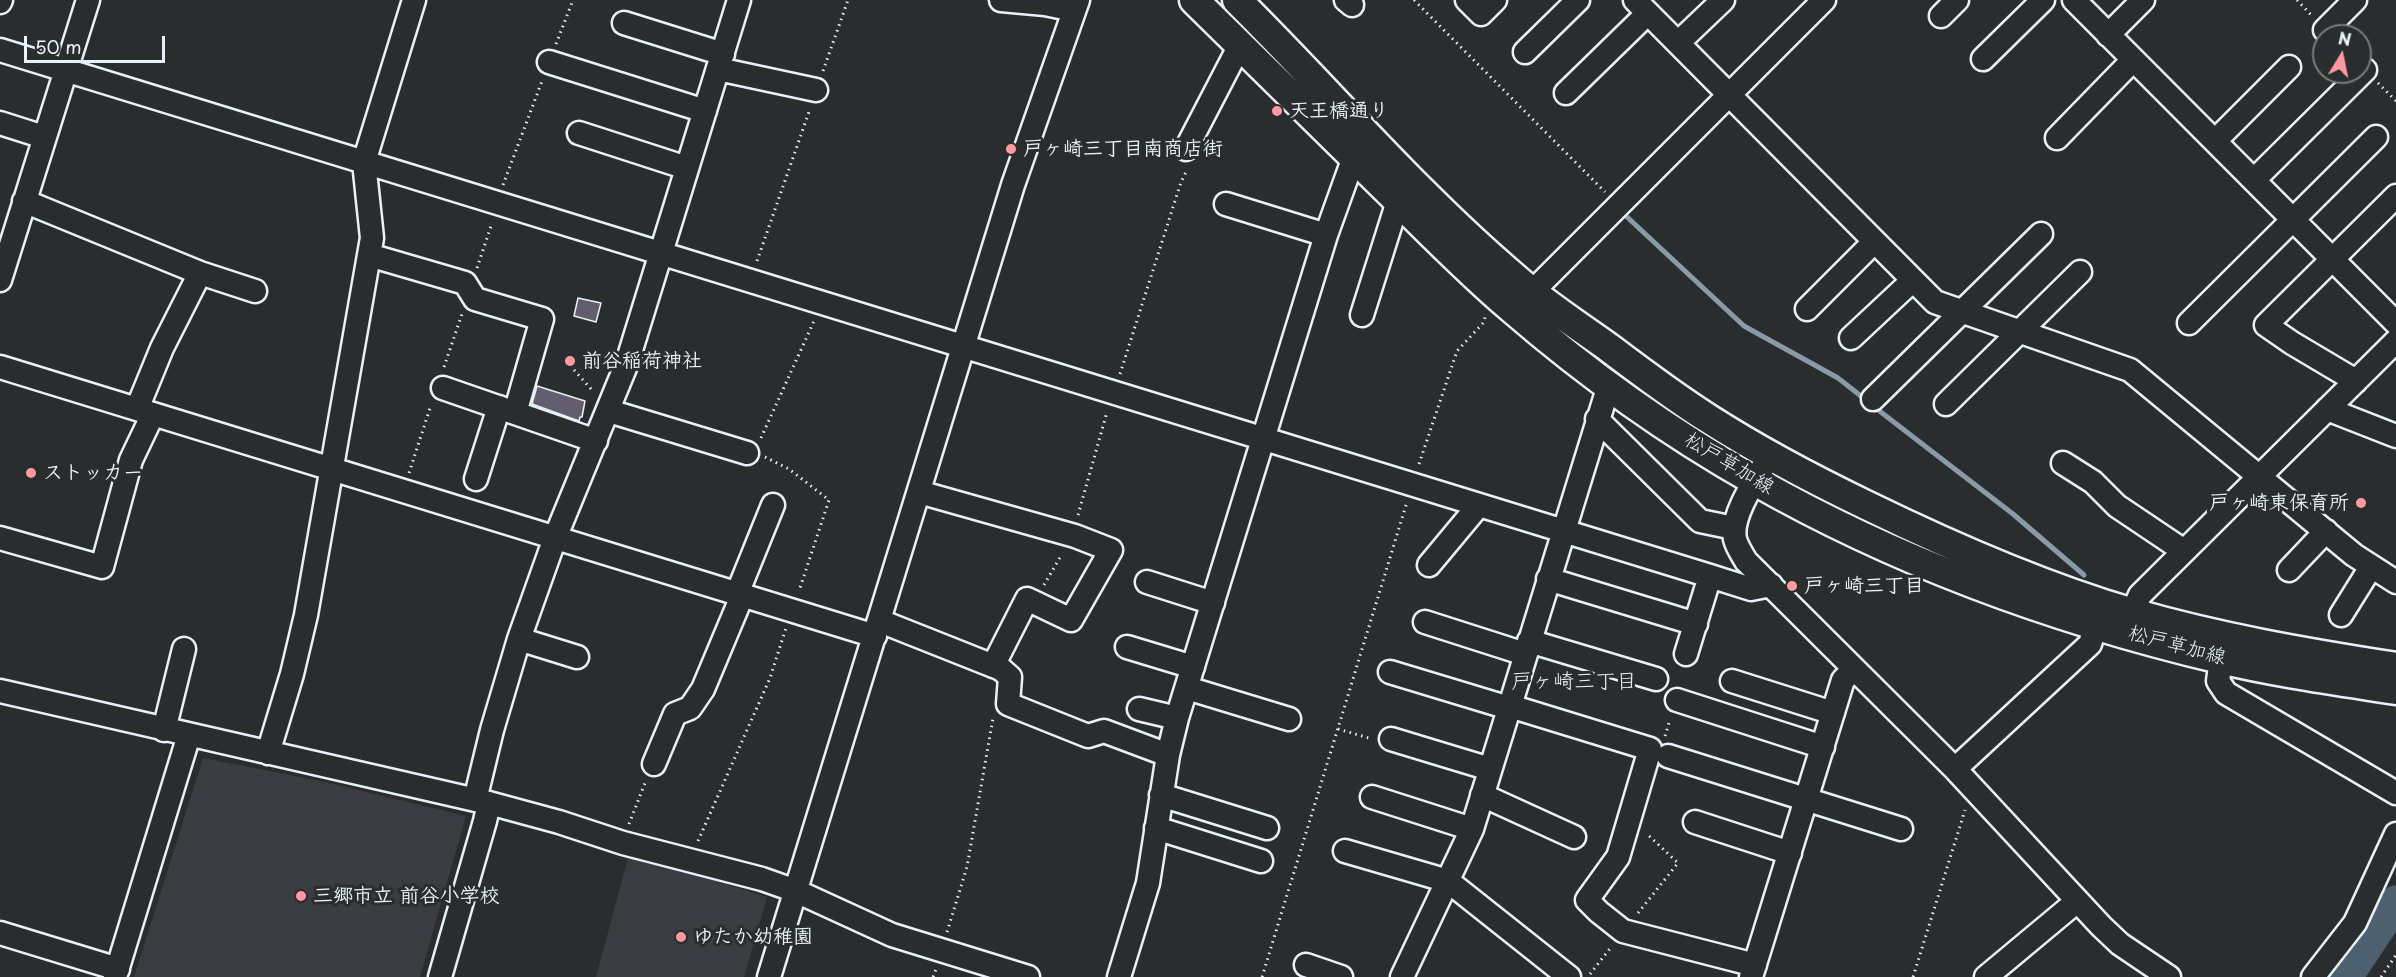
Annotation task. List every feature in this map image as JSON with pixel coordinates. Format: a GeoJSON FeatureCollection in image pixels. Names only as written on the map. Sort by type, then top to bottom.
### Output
{"type":"FeatureCollection","features":[{"type":"Feature","properties":{"kind":"main road","name":"松戸草加線"},"geometry":{"type":"LineString","coordinates":[[1194,0],[1398,201],[1511,305],[1609,385],[1681,436],[1755,481],[1829,520],[1896,551],[1991,589],[2096,625],[2221,659],[2396,690]]}},
{"type":"Feature","properties":{"kind":"main road","name":"松戸草加線"},"geometry":{"type":"LineString","coordinates":[[1237,0],[1406,177],[1464,234],[1511,305],[1700,413],[1770,456],[1857,501],[1980,558],[2132,613],[2283,649],[2396,667]]}},
{"type":"Feature","properties":{"kind":"street"},"geometry":{"type":"LineString","coordinates":[[1,272],[88,0]]}},
{"type":"Feature","properties":{"kind":"street"},"geometry":{"type":"LineString","coordinates":[[268,753],[292,674],[306,615],[372,238],[364,162],[414,0]]}},
{"type":"Feature","properties":{"kind":"street"},"geometry":{"type":"LineString","coordinates":[[440,977],[485,821],[482,802],[492,730],[519,639],[555,538],[627,363],[739,0]]}},
{"type":"Feature","properties":{"kind":"street"},"geometry":{"type":"LineString","coordinates":[[769,977],[1013,185],[1076,5],[1001,0]]}},
{"type":"Feature","properties":{"kind":"street"},"geometry":{"type":"LineString","coordinates":[[1467,0],[1481,14],[1495,0]]}},
{"type":"Feature","properties":{"kind":"street"},"geometry":{"type":"LineString","coordinates":[[1525,52],[1578,0]]}},
{"type":"Feature","properties":{"kind":"street"},"geometry":{"type":"LineString","coordinates":[[1678,43],[1723,0]]}},
{"type":"Feature","properties":{"kind":"street"},"geometry":{"type":"LineString","coordinates":[[1511,305],[1824,0]]}},
{"type":"Feature","properties":{"kind":"street"},"geometry":{"type":"LineString","coordinates":[[1983,59],[2043,0]]}},
{"type":"Feature","properties":{"kind":"street"},"geometry":{"type":"LineString","coordinates":[[2074,0],[2396,323]]}},
{"type":"Feature","properties":{"kind":"street"},"geometry":{"type":"LineString","coordinates":[[2108,35],[2143,0]]}},
{"type":"Feature","properties":{"kind":"street"},"geometry":{"type":"LineString","coordinates":[[2331,24],[2355,0]]}},
{"type":"Feature","properties":{"kind":"street"},"geometry":{"type":"LineString","coordinates":[[1566,93],[1642,6],[1935,302],[2130,370],[2371,567],[2396,582]]}},
{"type":"Feature","properties":{"kind":"street"},"geometry":{"type":"LineString","coordinates":[[624,23],[720,62],[816,90]]}},
{"type":"Feature","properties":{"kind":"street"},"geometry":{"type":"LineString","coordinates":[[1186,149],[1240,45]]}},
{"type":"Feature","properties":{"kind":"street"},"geometry":{"type":"LineString","coordinates":[[0,50],[1710,576],[1751,588],[1771,585]]}},
{"type":"Feature","properties":{"kind":"street"},"geometry":{"type":"LineString","coordinates":[[2057,138],[2133,60]]}},
{"type":"Feature","properties":{"kind":"street"},"geometry":{"type":"LineString","coordinates":[[549,62],[705,111]]}},
{"type":"Feature","properties":{"kind":"street"},"geometry":{"type":"LineString","coordinates":[[2215,141],[2289,66]]}},
{"type":"Feature","properties":{"kind":"street"},"geometry":{"type":"LineString","coordinates":[[2254,180],[2351,84]]}},
{"type":"Feature","properties":{"kind":"street"},"geometry":{"type":"LineString","coordinates":[[0,123],[44,137]]}},
{"type":"Feature","properties":{"kind":"street"},"geometry":{"type":"LineString","coordinates":[[579,133],[687,168]]}},
{"type":"Feature","properties":{"kind":"street"},"geometry":{"type":"LineString","coordinates":[[2189,323],[2376,137]]}},
{"type":"Feature","properties":{"kind":"street"},"geometry":{"type":"LineString","coordinates":[[1119,977],[1148,883],[1168,755],[1177,718],[1326,235],[1354,157]]}},
{"type":"Feature","properties":{"kind":"street"},"geometry":{"type":"LineString","coordinates":[[2356,381],[2266,325],[2396,196]]}},
{"type":"Feature","properties":{"kind":"street"},"geometry":{"type":"LineString","coordinates":[[24,201],[200,273],[255,291]]}},
{"type":"Feature","properties":{"kind":"street"},"geometry":{"type":"LineString","coordinates":[[1362,315],[1398,201]]}},
{"type":"Feature","properties":{"kind":"street"},"geometry":{"type":"LineString","coordinates":[[1226,204],[1326,235]]}},
{"type":"Feature","properties":{"kind":"street"},"geometry":{"type":"LineString","coordinates":[[1873,399],[1960,311],[2041,234]]}},
{"type":"Feature","properties":{"kind":"street"},"geometry":{"type":"LineString","coordinates":[[1807,309],[1874,242]]}},
{"type":"Feature","properties":{"kind":"street"},"geometry":{"type":"LineString","coordinates":[[369,255],[465,283],[475,299],[542,319],[507,410],[476,479]]}},
{"type":"Feature","properties":{"kind":"street"},"geometry":{"type":"LineString","coordinates":[[1946,404],[2080,272]]}},
{"type":"Feature","properties":{"kind":"street"},"geometry":{"type":"LineString","coordinates":[[0,538],[102,567],[162,348],[200,273]]}},
{"type":"Feature","properties":{"kind":"street"},"geometry":{"type":"LineString","coordinates":[[1851,338],[1912,281]]}},
{"type":"Feature","properties":{"kind":"street"},"geometry":{"type":"LineString","coordinates":[[2132,613],[2140,595],[2396,341]]}},
{"type":"Feature","properties":{"kind":"street"},"geometry":{"type":"LineString","coordinates":[[0,367],[792,611],[877,629],[993,666],[1011,677],[1008,704],[1088,736],[1104,731],[1168,755]]}},
{"type":"Feature","properties":{"kind":"street"},"geometry":{"type":"LineString","coordinates":[[1402,977],[1472,829],[1609,385]]}},
{"type":"Feature","properties":{"kind":"street"},"geometry":{"type":"LineString","coordinates":[[439,387],[596,441]]}},
{"type":"Feature","properties":{"kind":"street"},"geometry":{"type":"LineString","coordinates":[[2327,409],[2396,436]]}},
{"type":"Feature","properties":{"kind":"street"},"geometry":{"type":"LineString","coordinates":[[609,411],[756,450]]}},
{"type":"Feature","properties":{"kind":"street"},"geometry":{"type":"LineString","coordinates":[[1597,419],[1700,521],[1734,528]]}},
{"type":"Feature","properties":{"kind":"street"},"geometry":{"type":"LineString","coordinates":[[1770,456],[1740,509],[1734,528],[1735,540],[1742,555],[1955,769],[2076,902],[2120,944],[2169,977]]}},
{"type":"Feature","properties":{"kind":"street"},"geometry":{"type":"LineString","coordinates":[[2063,463],[2093,482],[2117,506],[2184,551]]}},
{"type":"Feature","properties":{"kind":"street"},"geometry":{"type":"LineString","coordinates":[[919,492],[1075,536],[1111,550],[1071,620],[1027,598],[993,666]]}},
{"type":"Feature","properties":{"kind":"street"},"geometry":{"type":"LineString","coordinates":[[654,764],[675,714],[690,708],[703,689],[773,505]]}},
{"type":"Feature","properties":{"kind":"street"},"geometry":{"type":"LineString","coordinates":[[1429,565],[1479,505]]}},
{"type":"Feature","properties":{"kind":"street"},"geometry":{"type":"LineString","coordinates":[[2289,570],[2326,531]]}},
{"type":"Feature","properties":{"kind":"street"},"geometry":{"type":"LineString","coordinates":[[2341,615],[2371,567]]}},
{"type":"Feature","properties":{"kind":"street"},"geometry":{"type":"LineString","coordinates":[[1686,654],[1710,576]]}},
{"type":"Feature","properties":{"kind":"street"},"geometry":{"type":"LineString","coordinates":[[1548,579],[1696,624]]}},
{"type":"Feature","properties":{"kind":"street"},"geometry":{"type":"LineString","coordinates":[[1147,582],[1213,603]]}},
{"type":"Feature","properties":{"kind":"street"},"geometry":{"type":"LineString","coordinates":[[1425,622],[1656,679]]}},
{"type":"Feature","properties":{"kind":"street"},"geometry":{"type":"LineString","coordinates":[[1955,769],[2090,644],[2096,625]]}},
{"type":"Feature","properties":{"kind":"street"},"geometry":{"type":"LineString","coordinates":[[519,639],[577,657]]}},
{"type":"Feature","properties":{"kind":"street"},"geometry":{"type":"LineString","coordinates":[[1127,647],[1190,678],[1289,719]]}},
{"type":"Feature","properties":{"kind":"street"},"geometry":{"type":"LineString","coordinates":[[164,730],[184,649]]}},
{"type":"Feature","properties":{"kind":"street"},"geometry":{"type":"LineString","coordinates":[[2221,659],[2218,681],[2226,693],[2396,793]]}},
{"type":"Feature","properties":{"kind":"street"},"geometry":{"type":"LineString","coordinates":[[1659,752],[1618,857],[1587,900],[1623,931],[1753,971],[1843,680],[1854,669]]}},
{"type":"Feature","properties":{"kind":"street"},"geometry":{"type":"LineString","coordinates":[[1390,672],[1659,752],[1901,829]]}},
{"type":"Feature","properties":{"kind":"street"},"geometry":{"type":"LineString","coordinates":[[1732,681],[1833,713]]}},
{"type":"Feature","properties":{"kind":"street"},"geometry":{"type":"LineString","coordinates":[[0,691],[482,802],[559,822],[622,843],[762,879],[796,891],[892,935],[1028,977]]}},
{"type":"Feature","properties":{"kind":"street"},"geometry":{"type":"LineString","coordinates":[[1677,700],[1823,747]]}},
{"type":"Feature","properties":{"kind":"street"},"geometry":{"type":"LineString","coordinates":[[1139,709],[1177,718]]}},
{"type":"Feature","properties":{"kind":"street"},"geometry":{"type":"LineString","coordinates":[[0,933],[116,973],[189,735]]}},
{"type":"Feature","properties":{"kind":"street"},"geometry":{"type":"LineString","coordinates":[[1391,739],[1490,769]]}},
{"type":"Feature","properties":{"kind":"street"},"geometry":{"type":"LineString","coordinates":[[1161,795],[1267,828]]}},
{"type":"Feature","properties":{"kind":"street"},"geometry":{"type":"LineString","coordinates":[[1482,795],[1574,837]]}},
{"type":"Feature","properties":{"kind":"street"},"geometry":{"type":"LineString","coordinates":[[1372,797],[1472,829]]}},
{"type":"Feature","properties":{"kind":"street"},"geometry":{"type":"LineString","coordinates":[[1695,822],[1790,853]]}},
{"type":"Feature","properties":{"kind":"street"},"geometry":{"type":"LineString","coordinates":[[1156,828],[1261,861]]}},
{"type":"Feature","properties":{"kind":"street"},"geometry":{"type":"LineString","coordinates":[[2313,977],[2355,923],[2396,834]]}},
{"type":"Feature","properties":{"kind":"street"},"geometry":{"type":"LineString","coordinates":[[1345,851],[1448,882],[1569,977]]}},
{"type":"Feature","properties":{"kind":"street"},"geometry":{"type":"LineString","coordinates":[[1986,977],[2076,902]]}},
{"type":"Feature","properties":{"kind":"street"},"geometry":{"type":"LineString","coordinates":[[1305,965],[1341,977]]}},
{"type":"Feature","properties":{"kind":"path"},"geometry":{"type":"LineString","coordinates":[[402,491],[439,387],[498,203],[573,0]]}},
{"type":"Feature","properties":{"kind":"path"},"geometry":{"type":"LineString","coordinates":[[754,267],[848,0]]}},
{"type":"Feature","properties":{"kind":"path"},"geometry":{"type":"LineString","coordinates":[[1414,0],[1611,198]]}},
{"type":"Feature","properties":{"kind":"path"},"geometry":{"type":"LineString","coordinates":[[689,860],[770,678],[829,500],[789,469],[756,450],[823,303]]}},
{"type":"Feature","properties":{"kind":"path"},"geometry":{"type":"LineString","coordinates":[[1262,977],[1413,484],[1457,351],[1484,322],[1511,305]]}},
{"type":"Feature","properties":{"kind":"path"},"geometry":{"type":"LineString","coordinates":[[574,370],[592,390]]}},
{"type":"Feature","properties":{"kind":"path"},"geometry":{"type":"LineString","coordinates":[[1338,729],[1381,742],[1391,739]]}},
{"type":"Feature","properties":{"kind":"path"},"geometry":{"type":"LineString","coordinates":[[622,843],[654,764]]}},
{"type":"Feature","properties":{"kind":"path"},"geometry":{"type":"LineString","coordinates":[[1913,977],[1967,804]]}},
{"type":"Feature","properties":{"kind":"path"},"geometry":{"type":"LineString","coordinates":[[1589,977],[1678,863],[1645,831]]}},
{"type":"Feature","properties":{"kind":"path"},"geometry":{"type":"LineString","coordinates":[[2381,977],[2396,955]]}},
{"type":"Feature","properties":{"kind":"shaded area","name":"三郷市立 前谷小学校"},"geometry":{"type":"Polygon","coordinates":[[[203,758],[325,782],[466,816],[420,977],[134,977],[203,758]]]}},
{"type":"Feature","properties":{"kind":"shaded area","name":"ゆたか幼稚園"},"geometry":{"type":"Polygon","coordinates":[[[629,854],[767,897],[744,977],[596,977],[629,854]]]}},
{"type":"Feature","properties":{"kind":"building"},"geometry":{"type":"Polygon","coordinates":[[[578,298],[601,303],[596,322],[574,316],[578,298]]]}},
{"type":"Feature","properties":{"kind":"building"},"geometry":{"type":"Polygon","coordinates":[[[537,386],[585,401],[579,421],[532,404],[537,386]]]}},
{"type":"Feature","properties":{"kind":"waterway"},"geometry":{"type":"LineString","coordinates":[[1626,216],[1744,326],[1838,378],[1866,400]]}},
{"type":"Feature","properties":{"kind":"waterway"},"geometry":{"type":"LineString","coordinates":[[1873,406],[2013,514],[2084,575]]}},
{"type":"Feature","properties":{"kind":"waterway"},"geometry":{"type":"LineString","coordinates":[[2346,977],[2396,902]]}},
{"type":"Feature","properties":{"kind":"place","name":"天王橋通り"},"geometry":{"type":"Point","coordinates":[1277,111]}},
{"type":"Feature","properties":{"kind":"place","name":"戸ヶ崎三丁目南商店街"},"geometry":{"type":"Point","coordinates":[1011,149]}},
{"type":"Feature","properties":{"kind":"place","name":"前谷稲荷神社"},"geometry":{"type":"Point","coordinates":[570,361]}},
{"type":"Feature","properties":{"kind":"place","name":"ストッカー"},"geometry":{"type":"Point","coordinates":[31,473]}},
{"type":"Feature","properties":{"kind":"place","name":"戸ヶ崎東保育所"},"geometry":{"type":"Point","coordinates":[2361,503]}},
{"type":"Feature","properties":{"kind":"place","name":"戸ヶ崎三丁目"},"geometry":{"type":"Point","coordinates":[1792,586]}},
{"type":"Feature","properties":{"kind":"place","name":"三郷市立 前谷小学校"},"geometry":{"type":"Point","coordinates":[301,896]}},
{"type":"Feature","properties":{"kind":"place","name":"ゆたか幼稚園"},"geometry":{"type":"Point","coordinates":[681,937]}},
{"type":"Feature","properties":{"kind":"district","name":"戸ヶ崎三丁目"},"geometry":{"type":"Point","coordinates":[1574,682]}}]}
